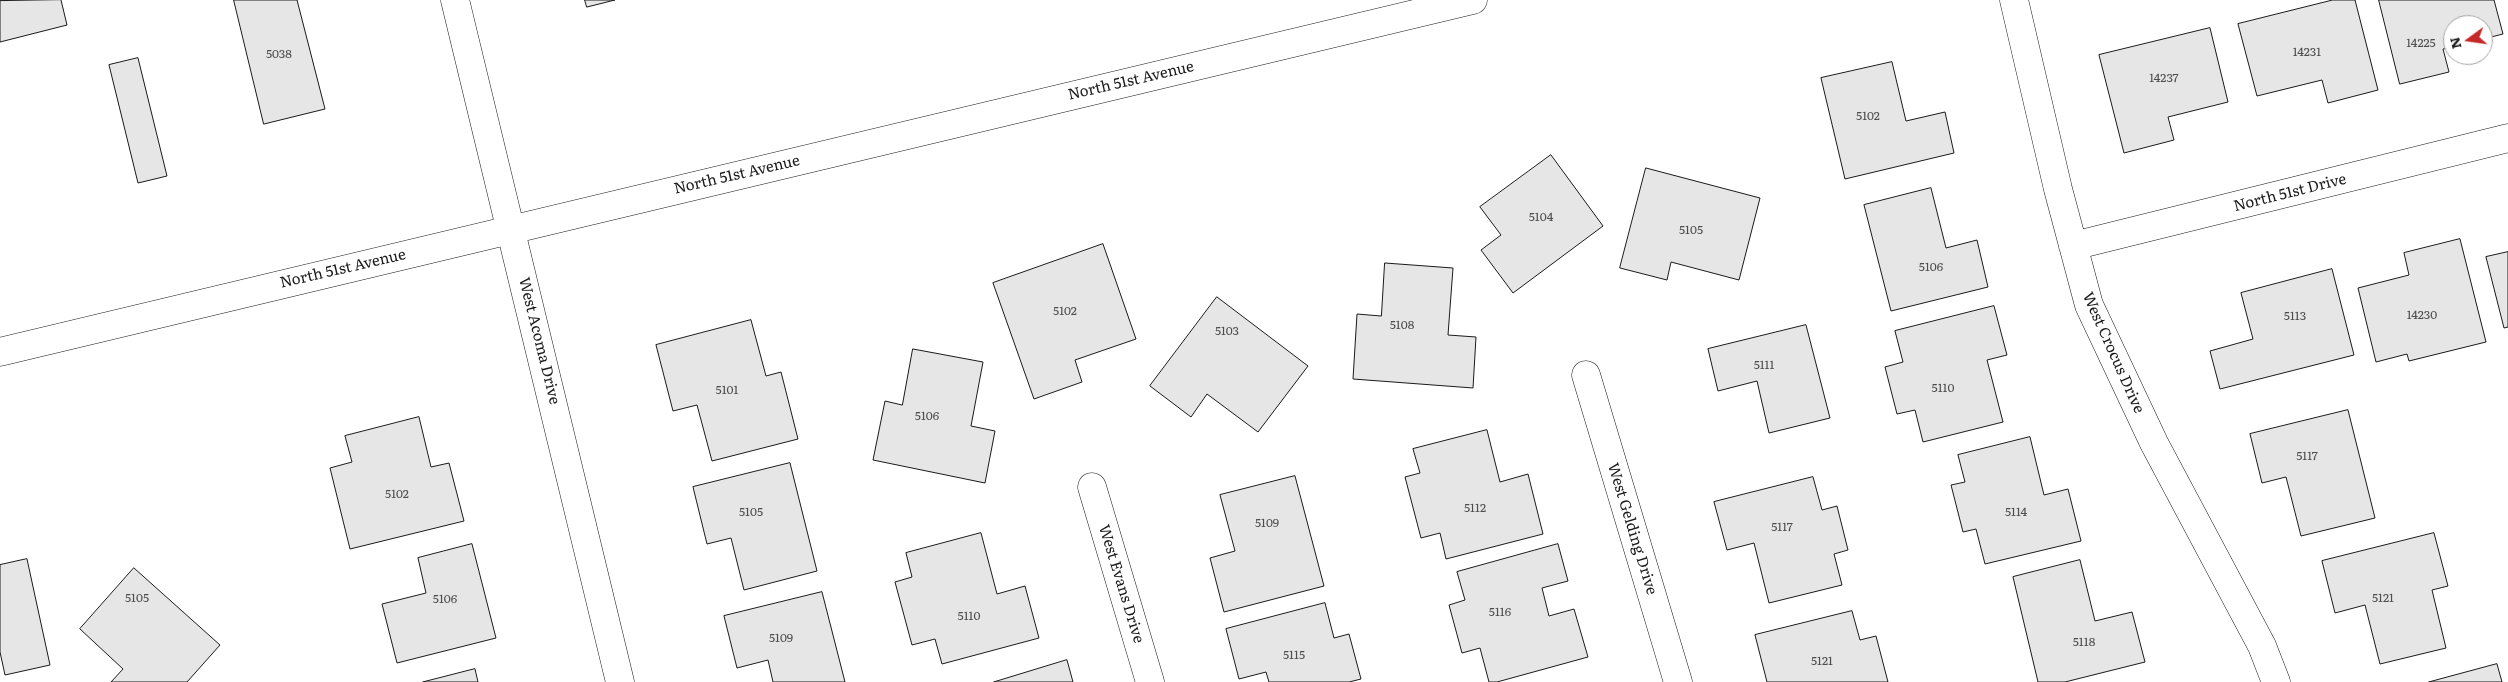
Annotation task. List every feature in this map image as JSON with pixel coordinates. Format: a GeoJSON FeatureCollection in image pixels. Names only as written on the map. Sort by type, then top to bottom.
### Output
{"type":"FeatureCollection","features":[{"type":"Feature","properties":{"kind":"street","name":"West Acoma Drive"},"geometry":{"type":"LineString","coordinates":[[455,0],[620,682]]}},
{"type":"Feature","properties":{"kind":"street","name":"North 51st Avenue"},"geometry":{"type":"LineString","coordinates":[[0,352],[511,228],[1474,0]]}},
{"type":"Feature","properties":{"kind":"street","name":"West Crocus Drive"},"geometry":{"type":"LineString","coordinates":[[2014,0],[2073,246],[2093,313],[2154,443],[2262,646],[2276,682]]}},
{"type":"Feature","properties":{"kind":"street","name":"North 51st Drive"},"geometry":{"type":"LineString","coordinates":[[2073,246],[2508,138]]}},
{"type":"Feature","properties":{"kind":"street","name":"West Gelding Drive"},"geometry":{"type":"LineString","coordinates":[[1586,375],[1678,682]]}},
{"type":"Feature","properties":{"kind":"street","name":"West Evans Drive"},"geometry":{"type":"LineString","coordinates":[[1092,487],[1150,682]]}},
{"type":"Feature","properties":{"kind":"building"},"geometry":{"type":"Polygon","coordinates":[[[61,0],[67,25],[0,42],[0,1],[61,0]]]}},
{"type":"Feature","properties":{"kind":"building"},"geometry":{"type":"Polygon","coordinates":[[[234,0],[297,0],[325,109],[264,124],[234,0]]]}},
{"type":"Feature","properties":{"kind":"building"},"geometry":{"type":"Polygon","coordinates":[[[585,0],[615,0],[587,7],[585,0]]]}},
{"type":"Feature","properties":{"kind":"building"},"geometry":{"type":"Polygon","coordinates":[[[2333,0],[2355,0],[2378,90],[2328,103],[2322,80],[2257,96],[2238,24],[2333,0]]]}},
{"type":"Feature","properties":{"kind":"building"},"geometry":{"type":"Polygon","coordinates":[[[2379,0],[2494,0],[2503,34],[2493,36],[2493,15],[2443,15],[2443,65],[2447,65],[2449,72],[2400,84],[2379,0]]]}},
{"type":"Feature","properties":{"kind":"building"},"geometry":{"type":"Polygon","coordinates":[[[2210,28],[2228,102],[2168,117],[2174,140],[2124,153],[2099,55],[2210,28]]]}},
{"type":"Feature","properties":{"kind":"building"},"geometry":{"type":"Polygon","coordinates":[[[138,58],[167,176],[138,183],[109,65],[138,58]]]}},
{"type":"Feature","properties":{"kind":"building"},"geometry":{"type":"Polygon","coordinates":[[[1892,62],[1906,121],[1945,112],[1954,153],[1845,179],[1821,78],[1892,62]]]}},
{"type":"Feature","properties":{"kind":"building"},"geometry":{"type":"Polygon","coordinates":[[[1551,155],[1603,226],[1513,293],[1481,250],[1501,235],[1480,207],[1551,155]]]}},
{"type":"Feature","properties":{"kind":"building"},"geometry":{"type":"Polygon","coordinates":[[[1646,168],[1760,198],[1739,280],[1671,262],[1667,280],[1620,268],[1646,168]]]}},
{"type":"Feature","properties":{"kind":"building"},"geometry":{"type":"Polygon","coordinates":[[[1931,188],[1946,248],[1977,240],[1988,287],[1891,311],[1864,205],[1931,188]]]}},
{"type":"Feature","properties":{"kind":"building"},"geometry":{"type":"Polygon","coordinates":[[[2460,239],[2486,342],[2409,361],[2407,354],[2376,362],[2358,288],[2409,275],[2404,253],[2460,239]]]}},
{"type":"Feature","properties":{"kind":"building"},"geometry":{"type":"Polygon","coordinates":[[[1103,244],[1136,339],[1075,360],[1082,382],[1034,399],[993,283],[1103,244]]]}},
{"type":"Feature","properties":{"kind":"building"},"geometry":{"type":"Polygon","coordinates":[[[2508,252],[2508,327],[2504,328],[2486,257],[2508,252]]]}},
{"type":"Feature","properties":{"kind":"building"},"geometry":{"type":"Polygon","coordinates":[[[1385,263],[1453,268],[1448,335],[1476,337],[1473,388],[1353,379],[1357,314],[1381,316],[1385,263]]]}},
{"type":"Feature","properties":{"kind":"building"},"geometry":{"type":"Polygon","coordinates":[[[2332,269],[2354,355],[2220,389],[2210,351],[2253,339],[2241,293],[2332,269]]]}},
{"type":"Feature","properties":{"kind":"building"},"geometry":{"type":"Polygon","coordinates":[[[1217,297],[1308,366],[1258,432],[1207,394],[1191,417],[1150,386],[1217,297]]]}},
{"type":"Feature","properties":{"kind":"building"},"geometry":{"type":"Polygon","coordinates":[[[1994,306],[2007,355],[1987,360],[2003,422],[1923,442],[1915,410],[1897,414],[1885,367],[1903,362],[1895,331],[1994,306]]]}},
{"type":"Feature","properties":{"kind":"building"},"geometry":{"type":"Polygon","coordinates":[[[751,320],[766,376],[781,372],[798,439],[712,461],[697,405],[673,411],[656,345],[751,320]]]}},
{"type":"Feature","properties":{"kind":"building"},"geometry":{"type":"Polygon","coordinates":[[[1806,325],[1830,418],[1769,433],[1757,381],[1718,391],[1708,349],[1806,325]]]}},
{"type":"Feature","properties":{"kind":"building"},"geometry":{"type":"Polygon","coordinates":[[[913,349],[983,362],[971,426],[995,431],[985,483],[873,460],[885,401],[902,405],[913,349]]]}},
{"type":"Feature","properties":{"kind":"building"},"geometry":{"type":"Polygon","coordinates":[[[2348,410],[2375,518],[2301,536],[2286,477],[2262,483],[2250,434],[2348,410]]]}},
{"type":"Feature","properties":{"kind":"building"},"geometry":{"type":"Polygon","coordinates":[[[419,417],[431,467],[449,463],[464,521],[350,549],[330,468],[352,462],[345,436],[419,417]]]}},
{"type":"Feature","properties":{"kind":"building"},"geometry":{"type":"Polygon","coordinates":[[[1487,430],[1500,482],[1528,474],[1543,534],[1446,559],[1440,533],[1421,538],[1405,477],[1420,473],[1413,449],[1487,430]]]}},
{"type":"Feature","properties":{"kind":"building"},"geometry":{"type":"Polygon","coordinates":[[[2030,437],[2044,495],[2068,489],[2081,541],[1985,564],[1976,529],[1963,532],[1951,485],[1965,482],[1958,455],[2030,437]]]}},
{"type":"Feature","properties":{"kind":"building"},"geometry":{"type":"Polygon","coordinates":[[[790,463],[817,571],[744,590],[731,538],[707,544],[693,487],[790,463]]]}},
{"type":"Feature","properties":{"kind":"building"},"geometry":{"type":"Polygon","coordinates":[[[1295,476],[1324,586],[1224,612],[1210,558],[1235,551],[1220,495],[1295,476]]]}},
{"type":"Feature","properties":{"kind":"building"},"geometry":{"type":"Polygon","coordinates":[[[1813,477],[1822,510],[1837,506],[1848,550],[1834,554],[1842,585],[1769,603],[1754,543],[1727,550],[1714,502],[1813,477]]]}},
{"type":"Feature","properties":{"kind":"building"},"geometry":{"type":"Polygon","coordinates":[[[981,533],[997,594],[1025,586],[1039,638],[942,664],[935,639],[912,645],[895,582],[912,577],[906,553],[981,533]]]}},
{"type":"Feature","properties":{"kind":"building"},"geometry":{"type":"Polygon","coordinates":[[[2434,533],[2448,586],[2432,590],[2446,648],[2380,664],[2365,605],[2335,613],[2322,561],[2434,533]]]}},
{"type":"Feature","properties":{"kind":"building"},"geometry":{"type":"Polygon","coordinates":[[[472,544],[496,638],[397,663],[382,604],[426,593],[418,558],[472,544]]]}},
{"type":"Feature","properties":{"kind":"building"},"geometry":{"type":"Polygon","coordinates":[[[1558,544],[1568,581],[1542,588],[1549,616],[1574,609],[1588,657],[1497,682],[1489,682],[1480,648],[1462,653],[1449,605],[1465,600],[1457,572],[1558,544]]]}},
{"type":"Feature","properties":{"kind":"building"},"geometry":{"type":"Polygon","coordinates":[[[27,559],[50,665],[5,675],[0,652],[0,565],[27,559]]]}},
{"type":"Feature","properties":{"kind":"building"},"geometry":{"type":"Polygon","coordinates":[[[2080,560],[2095,621],[2132,612],[2145,662],[2065,682],[2038,682],[2013,577],[2080,560]]]}},
{"type":"Feature","properties":{"kind":"building"},"geometry":{"type":"Polygon","coordinates":[[[134,568],[220,645],[187,682],[111,682],[123,669],[80,629],[134,568]]]}},
{"type":"Feature","properties":{"kind":"building"},"geometry":{"type":"Polygon","coordinates":[[[822,592],[845,682],[773,682],[768,660],[737,668],[724,616],[822,592]]]}},
{"type":"Feature","properties":{"kind":"building"},"geometry":{"type":"Polygon","coordinates":[[[1325,603],[1334,638],[1349,634],[1361,679],[1349,682],[1269,682],[1266,672],[1239,679],[1226,629],[1325,603]]]}},
{"type":"Feature","properties":{"kind":"building"},"geometry":{"type":"Polygon","coordinates":[[[1852,611],[1860,640],[1876,636],[1888,682],[1767,682],[1755,635],[1852,611]]]}},
{"type":"Feature","properties":{"kind":"building"},"geometry":{"type":"Polygon","coordinates":[[[1067,660],[1073,682],[994,682],[1067,660]]]}},
{"type":"Feature","properties":{"kind":"building"},"geometry":{"type":"Polygon","coordinates":[[[2497,664],[2502,682],[2429,682],[2497,664]]]}},
{"type":"Feature","properties":{"kind":"building"},"geometry":{"type":"Polygon","coordinates":[[[475,669],[478,682],[423,682],[475,669]]]}}]}
